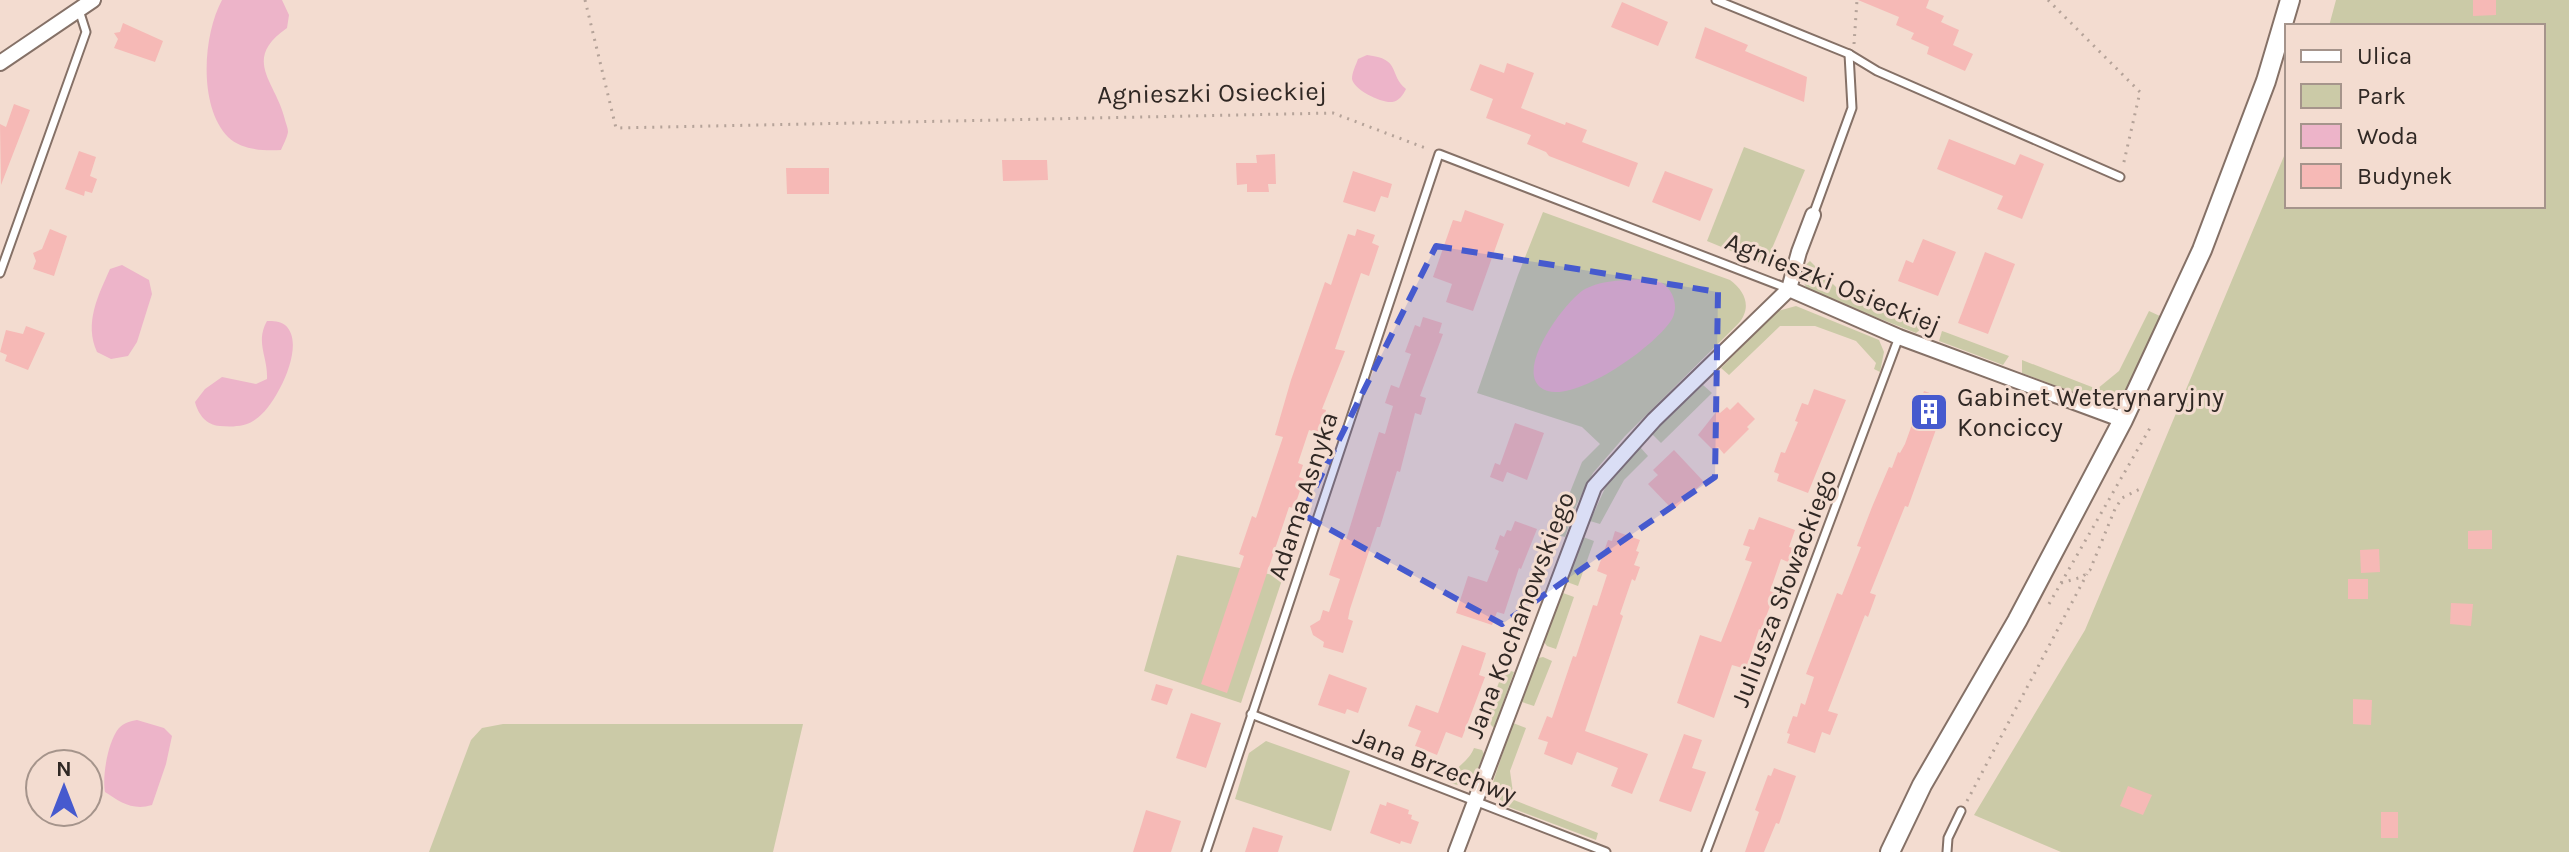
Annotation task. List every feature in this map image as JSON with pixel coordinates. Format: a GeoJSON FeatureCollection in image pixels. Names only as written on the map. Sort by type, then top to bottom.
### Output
{"type":"FeatureCollection","features":[{"type":"Feature","properties":{"kind":"street"},"geometry":{"type":"LineString","coordinates":[[0,63],[93,0]]}},
{"type":"Feature","properties":{"kind":"street"},"geometry":{"type":"LineString","coordinates":[[1890,852],[1922,785],[1973,701],[2123,420],[2202,250],[2266,81],[2290,0]]}},
{"type":"Feature","properties":{"kind":"street"},"geometry":{"type":"LineString","coordinates":[[1789,289],[1813,215]]}},
{"type":"Feature","properties":{"kind":"street","name":"Agnieszki Osieckiej"},"geometry":{"type":"LineString","coordinates":[[1789,289],[1899,337],[2123,420]]}},
{"type":"Feature","properties":{"kind":"street","name":"Jana Kochanowskiego"},"geometry":{"type":"LineString","coordinates":[[1456,852],[1594,487],[1654,420],[1789,289]]}},
{"type":"Feature","properties":{"kind":"lane"},"geometry":{"type":"LineString","coordinates":[[1716,0],[1849,54],[1877,71],[2120,177]]}},
{"type":"Feature","properties":{"kind":"lane"},"geometry":{"type":"LineString","coordinates":[[0,273],[86,32],[79,10]]}},
{"type":"Feature","properties":{"kind":"lane"},"geometry":{"type":"LineString","coordinates":[[1813,215],[1852,108],[1849,54]]}},
{"type":"Feature","properties":{"kind":"lane","name":"Agnieszki Osieckiej"},"geometry":{"type":"LineString","coordinates":[[1439,154],[1789,289]]}},
{"type":"Feature","properties":{"kind":"lane","name":"Adama Asnyka"},"geometry":{"type":"LineString","coordinates":[[1206,852],[1439,154]]}},
{"type":"Feature","properties":{"kind":"lane","name":"Juliusza Słowackiego"},"geometry":{"type":"LineString","coordinates":[[1706,852],[1899,337]]}},
{"type":"Feature","properties":{"kind":"lane","name":"Jana Brzechwy"},"geometry":{"type":"LineString","coordinates":[[1251,714],[1606,852]]}},
{"type":"Feature","properties":{"kind":"lane"},"geometry":{"type":"LineString","coordinates":[[1956,852],[1948,852],[1948,838],[1961,811]]}},
{"type":"Feature","properties":{"kind":"path","name":"Agnieszki Osieckiej"},"geometry":{"type":"LineString","coordinates":[[585,0],[616,128],[1333,113],[1439,154]]}},
{"type":"Feature","properties":{"kind":"path"},"geometry":{"type":"LineString","coordinates":[[1849,54],[1856,41],[1857,0]]}},
{"type":"Feature","properties":{"kind":"path"},"geometry":{"type":"LineString","coordinates":[[2048,0],[2140,92],[2120,177]]}},
{"type":"Feature","properties":{"kind":"path"},"geometry":{"type":"LineString","coordinates":[[1961,811],[2092,566],[2115,509],[2122,498],[2140,489]]}},
{"type":"Feature","properties":{"kind":"path"},"geometry":{"type":"LineString","coordinates":[[2034,590],[2087,574]]}},
{"type":"Feature","properties":{"kind":"highlighted area"},"geometry":{"type":"Polygon","coordinates":[[[1436,246],[1718,292],[1715,477],[1502,624],[1302,514],[1436,246]]]}},
{"type":"Feature","properties":{"kind":"green space"},"geometry":{"type":"Polygon","coordinates":[[[2336,0],[2569,0],[2569,852],[2061,852],[1974,815],[2085,630],[2285,154],[2285,208],[2545,208],[2545,24],[2330,24],[2336,0]]]}},
{"type":"Feature","properties":{"kind":"green space"},"geometry":{"type":"Polygon","coordinates":[[[1744,147],[1805,170],[1765,265],[1707,241],[1744,147]]]}},
{"type":"Feature","properties":{"kind":"green space"},"geometry":{"type":"Polygon","coordinates":[[[1543,212],[1730,280],[1740,290],[1746,306],[1738,324],[1625,436],[1593,473],[1565,537],[1554,534],[1557,525],[1582,462],[1600,444],[1582,427],[1477,393],[1543,212]]]}},
{"type":"Feature","properties":{"kind":"green space"},"geometry":{"type":"Polygon","coordinates":[[[1810,261],[1843,294],[1923,323],[1922,328],[1916,333],[1812,292],[1802,277],[1810,261]]]}},
{"type":"Feature","properties":{"kind":"green space"},"geometry":{"type":"Polygon","coordinates":[[[1796,306],[1879,340],[1884,352],[1880,372],[1874,369],[1876,363],[1856,341],[1815,326],[1780,326],[1729,375],[1721,368],[1778,311],[1796,306]]]}},
{"type":"Feature","properties":{"kind":"green space"},"geometry":{"type":"Polygon","coordinates":[[[2149,311],[2162,317],[2127,391],[2114,402],[2097,401],[2022,373],[2022,360],[2097,389],[2119,371],[2149,311]]]}},
{"type":"Feature","properties":{"kind":"green space"},"geometry":{"type":"Polygon","coordinates":[[[1942,331],[2009,356],[2003,365],[1939,341],[1942,331]]]}},
{"type":"Feature","properties":{"kind":"green space"},"geometry":{"type":"Polygon","coordinates":[[[1703,385],[1712,393],[1661,443],[1652,434],[1703,385]]]}},
{"type":"Feature","properties":{"kind":"green space"},"geometry":{"type":"Polygon","coordinates":[[[1640,447],[1648,456],[1624,480],[1600,524],[1590,521],[1606,486],[1640,447]]]}},
{"type":"Feature","properties":{"kind":"green space"},"geometry":{"type":"Polygon","coordinates":[[[1583,537],[1594,541],[1578,586],[1567,582],[1583,537]]]}},
{"type":"Feature","properties":{"kind":"green space"},"geometry":{"type":"Polygon","coordinates":[[[1177,555],[1283,577],[1241,703],[1144,671],[1177,555]]]}},
{"type":"Feature","properties":{"kind":"green space"},"geometry":{"type":"Polygon","coordinates":[[[1563,593],[1574,597],[1556,649],[1544,642],[1563,593]]]}},
{"type":"Feature","properties":{"kind":"green space"},"geometry":{"type":"Polygon","coordinates":[[[1538,658],[1552,661],[1534,706],[1522,702],[1538,658]]]}},
{"type":"Feature","properties":{"kind":"green space"},"geometry":{"type":"Polygon","coordinates":[[[1504,669],[1514,672],[1494,728],[1485,719],[1504,669]]]}},
{"type":"Feature","properties":{"kind":"green space"},"geometry":{"type":"Polygon","coordinates":[[[1513,723],[1526,728],[1510,771],[1514,800],[1598,833],[1596,840],[1506,806],[1496,796],[1492,785],[1513,723]]]}},
{"type":"Feature","properties":{"kind":"green space"},"geometry":{"type":"Polygon","coordinates":[[[503,724],[803,724],[773,852],[429,852],[471,740],[482,728],[503,724]]]}},
{"type":"Feature","properties":{"kind":"green space"},"geometry":{"type":"Polygon","coordinates":[[[1266,741],[1350,771],[1331,831],[1235,799],[1249,753],[1266,741]]]}},
{"type":"Feature","properties":{"kind":"green space"},"geometry":{"type":"Polygon","coordinates":[[[1474,748],[1482,750],[1484,754],[1474,778],[1461,786],[1447,782],[1469,757],[1474,748]]]}},
{"type":"Feature","properties":{"kind":"water"},"geometry":{"type":"Polygon","coordinates":[[[222,0],[282,0],[289,15],[287,28],[266,50],[264,61],[288,129],[281,150],[239,145],[218,124],[208,89],[207,70],[211,32],[222,0]]]}},
{"type":"Feature","properties":{"kind":"water"},"geometry":{"type":"Polygon","coordinates":[[[1367,55],[1390,64],[1406,89],[1399,99],[1392,102],[1381,100],[1354,83],[1352,76],[1358,59],[1367,55]]]}},
{"type":"Feature","properties":{"kind":"water"},"geometry":{"type":"Polygon","coordinates":[[[122,265],[149,280],[152,294],[137,342],[128,356],[111,359],[97,352],[92,320],[110,269],[122,265]]]}},
{"type":"Feature","properties":{"kind":"water"},"geometry":{"type":"Polygon","coordinates":[[[1654,280],[1670,290],[1675,312],[1665,328],[1633,357],[1591,382],[1553,392],[1540,387],[1534,377],[1539,350],[1567,306],[1585,289],[1606,282],[1654,280]]]}},
{"type":"Feature","properties":{"kind":"water"},"geometry":{"type":"Polygon","coordinates":[[[267,321],[285,325],[291,334],[291,360],[280,389],[264,412],[252,422],[234,426],[211,424],[201,415],[195,402],[205,389],[222,377],[256,384],[267,379],[262,336],[267,321]]]}},
{"type":"Feature","properties":{"kind":"water"},"geometry":{"type":"Polygon","coordinates":[[[137,720],[164,728],[172,736],[152,805],[145,807],[121,802],[105,792],[104,777],[112,741],[119,728],[137,720]]]}},
{"type":"Feature","properties":{"kind":"building"},"geometry":{"type":"Polygon","coordinates":[[[1858,0],[1929,0],[1926,8],[1944,16],[1941,22],[1959,30],[1953,45],[1973,54],[1965,71],[1927,54],[1929,47],[1911,39],[1914,33],[1896,25],[1899,17],[1858,0]]]}},
{"type":"Feature","properties":{"kind":"building"},"geometry":{"type":"Polygon","coordinates":[[[2473,0],[2496,0],[2496,15],[2473,16],[2473,0]]]}},
{"type":"Feature","properties":{"kind":"building"},"geometry":{"type":"Polygon","coordinates":[[[1622,2],[1668,22],[1658,46],[1611,27],[1622,2]]]}},
{"type":"Feature","properties":{"kind":"building"},"geometry":{"type":"Polygon","coordinates":[[[123,23],[163,41],[155,62],[114,48],[118,39],[114,33],[120,32],[123,23]]]}},
{"type":"Feature","properties":{"kind":"building"},"geometry":{"type":"Polygon","coordinates":[[[1705,27],[1748,45],[1745,51],[1807,77],[1804,102],[1695,58],[1705,27]]]}},
{"type":"Feature","properties":{"kind":"building"},"geometry":{"type":"Polygon","coordinates":[[[1507,63],[1534,73],[1521,108],[1587,130],[1582,142],[1638,163],[1629,187],[1549,156],[1527,144],[1531,135],[1486,118],[1493,99],[1470,90],[1480,64],[1504,73],[1507,63]]]}},
{"type":"Feature","properties":{"kind":"building"},"geometry":{"type":"Polygon","coordinates":[[[14,104],[30,110],[1,185],[0,124],[6,127],[14,104]]]}},
{"type":"Feature","properties":{"kind":"building"},"geometry":{"type":"Polygon","coordinates":[[[1949,139],[2015,165],[2020,154],[2044,164],[2022,219],[1997,209],[2003,196],[1937,169],[1949,139]]]}},
{"type":"Feature","properties":{"kind":"building"},"geometry":{"type":"Polygon","coordinates":[[[79,151],[96,157],[90,176],[97,179],[92,193],[85,191],[84,196],[65,189],[79,151]]]}},
{"type":"Feature","properties":{"kind":"building"},"geometry":{"type":"Polygon","coordinates":[[[1275,154],[1276,184],[1268,184],[1269,192],[1247,192],[1247,184],[1237,185],[1236,163],[1257,163],[1256,155],[1275,154]]]}},
{"type":"Feature","properties":{"kind":"building"},"geometry":{"type":"Polygon","coordinates":[[[1002,160],[1047,160],[1048,180],[1003,181],[1002,160]]]}},
{"type":"Feature","properties":{"kind":"building"},"geometry":{"type":"Polygon","coordinates":[[[786,168],[829,168],[829,194],[787,194],[786,168]]]}},
{"type":"Feature","properties":{"kind":"building"},"geometry":{"type":"Polygon","coordinates":[[[1353,171],[1392,184],[1388,198],[1381,196],[1375,212],[1343,202],[1353,171]]]}},
{"type":"Feature","properties":{"kind":"building"},"geometry":{"type":"Polygon","coordinates":[[[1665,171],[1713,189],[1700,221],[1652,202],[1665,171]]]}},
{"type":"Feature","properties":{"kind":"building"},"geometry":{"type":"Polygon","coordinates":[[[1465,210],[1504,224],[1473,311],[1446,302],[1452,284],[1433,277],[1453,220],[1461,222],[1465,210]]]}},
{"type":"Feature","properties":{"kind":"building"},"geometry":{"type":"Polygon","coordinates":[[[50,229],[67,236],[54,276],[33,269],[36,261],[33,253],[42,249],[50,229]]]}},
{"type":"Feature","properties":{"kind":"building"},"geometry":{"type":"Polygon","coordinates":[[[1357,229],[1375,235],[1372,243],[1379,246],[1369,276],[1361,273],[1335,349],[1345,351],[1322,409],[1326,410],[1319,433],[1309,430],[1298,463],[1303,465],[1299,477],[1304,479],[1294,508],[1289,507],[1227,693],[1201,684],[1244,556],[1239,554],[1252,516],[1256,518],[1283,437],[1275,435],[1291,380],[1325,282],[1331,285],[1348,234],[1355,236],[1357,229]]]}},
{"type":"Feature","properties":{"kind":"building"},"geometry":{"type":"Polygon","coordinates":[[[1923,239],[1956,252],[1938,296],[1898,281],[1906,260],[1913,263],[1923,239]]]}},
{"type":"Feature","properties":{"kind":"building"},"geometry":{"type":"Polygon","coordinates":[[[1985,252],[2015,264],[1988,334],[1958,323],[1985,252]]]}},
{"type":"Feature","properties":{"kind":"building"},"geometry":{"type":"Polygon","coordinates":[[[1423,317],[1442,323],[1439,333],[1443,334],[1420,396],[1426,398],[1421,415],[1415,413],[1400,472],[1397,471],[1350,609],[1348,619],[1353,621],[1343,653],[1323,647],[1324,642],[1313,635],[1310,626],[1320,620],[1323,610],[1329,612],[1340,579],[1329,575],[1341,538],[1346,540],[1379,432],[1385,434],[1393,406],[1385,403],[1391,385],[1399,388],[1411,354],[1405,352],[1415,325],[1420,327],[1423,317]]]}},
{"type":"Feature","properties":{"kind":"building"},"geometry":{"type":"Polygon","coordinates":[[[26,326],[45,333],[28,370],[5,361],[7,355],[0,352],[6,330],[23,334],[26,326]]]}},
{"type":"Feature","properties":{"kind":"building"},"geometry":{"type":"Polygon","coordinates":[[[1814,389],[1846,400],[1808,493],[1777,481],[1779,474],[1774,472],[1798,422],[1795,421],[1802,403],[1808,405],[1814,389]]]}},
{"type":"Feature","properties":{"kind":"building"},"geometry":{"type":"Polygon","coordinates":[[[1924,391],[1947,399],[1908,507],[1905,506],[1870,593],[1876,595],[1868,617],[1865,615],[1828,711],[1838,714],[1830,735],[1822,732],[1815,753],[1787,743],[1790,734],[1787,733],[1801,703],[1805,705],[1814,677],[1806,674],[1837,593],[1842,595],[1861,547],[1857,546],[1872,507],[1889,467],[1892,468],[1905,444],[1924,391]]]}},
{"type":"Feature","properties":{"kind":"building"},"geometry":{"type":"Polygon","coordinates":[[[1738,402],[1755,419],[1724,454],[1718,447],[1714,451],[1698,435],[1717,411],[1720,413],[1727,407],[1730,410],[1738,402]]]}},
{"type":"Feature","properties":{"kind":"building"},"geometry":{"type":"Polygon","coordinates":[[[1515,423],[1544,433],[1527,480],[1507,472],[1503,482],[1490,477],[1495,463],[1500,465],[1515,423]]]}},
{"type":"Feature","properties":{"kind":"building"},"geometry":{"type":"Polygon","coordinates":[[[1674,450],[1704,482],[1673,510],[1648,484],[1658,475],[1653,470],[1674,450]]]}},
{"type":"Feature","properties":{"kind":"building"},"geometry":{"type":"Polygon","coordinates":[[[1759,517],[1795,530],[1789,547],[1793,548],[1788,562],[1781,559],[1770,591],[1775,593],[1746,669],[1732,665],[1714,718],[1677,703],[1700,635],[1721,642],[1752,562],[1745,560],[1750,547],[1743,545],[1749,529],[1754,530],[1759,517]]]}},
{"type":"Feature","properties":{"kind":"building"},"geometry":{"type":"Polygon","coordinates":[[[1515,521],[1537,529],[1519,568],[1504,614],[1497,612],[1492,625],[1456,613],[1468,576],[1487,582],[1499,551],[1495,549],[1500,535],[1504,537],[1507,530],[1511,531],[1515,521]]]}},
{"type":"Feature","properties":{"kind":"building"},"geometry":{"type":"Polygon","coordinates":[[[2492,530],[2492,549],[2468,549],[2468,531],[2492,530]]]}},
{"type":"Feature","properties":{"kind":"building"},"geometry":{"type":"Polygon","coordinates":[[[1615,531],[1640,540],[1634,565],[1640,567],[1635,581],[1632,579],[1620,614],[1623,616],[1585,731],[1648,754],[1632,794],[1611,786],[1618,768],[1577,752],[1572,765],[1544,754],[1548,742],[1538,739],[1547,716],[1552,718],[1593,605],[1597,606],[1607,575],[1597,571],[1608,540],[1612,541],[1615,531]]]}},
{"type":"Feature","properties":{"kind":"building"},"geometry":{"type":"Polygon","coordinates":[[[2379,549],[2380,572],[2361,573],[2360,550],[2379,549]]]}},
{"type":"Feature","properties":{"kind":"building"},"geometry":{"type":"Polygon","coordinates":[[[2348,579],[2368,579],[2368,599],[2348,599],[2348,579]]]}},
{"type":"Feature","properties":{"kind":"building"},"geometry":{"type":"Polygon","coordinates":[[[2451,603],[2473,604],[2471,626],[2450,624],[2451,603]]]}},
{"type":"Feature","properties":{"kind":"building"},"geometry":{"type":"Polygon","coordinates":[[[1462,645],[1486,653],[1479,675],[1485,677],[1462,738],[1446,732],[1437,755],[1415,746],[1421,731],[1408,726],[1416,705],[1438,713],[1462,645]]]}},
{"type":"Feature","properties":{"kind":"building"},"geometry":{"type":"Polygon","coordinates":[[[1329,674],[1367,688],[1358,713],[1347,709],[1345,714],[1318,705],[1329,674]]]}},
{"type":"Feature","properties":{"kind":"building"},"geometry":{"type":"Polygon","coordinates":[[[1156,684],[1173,689],[1167,705],[1151,700],[1156,684]]]}},
{"type":"Feature","properties":{"kind":"building"},"geometry":{"type":"Polygon","coordinates":[[[2353,699],[2372,700],[2371,725],[2353,724],[2353,699]]]}},
{"type":"Feature","properties":{"kind":"building"},"geometry":{"type":"Polygon","coordinates":[[[1191,713],[1221,723],[1206,768],[1176,758],[1191,713]]]}},
{"type":"Feature","properties":{"kind":"building"},"geometry":{"type":"Polygon","coordinates":[[[1684,734],[1702,740],[1692,768],[1706,772],[1691,812],[1659,801],[1684,734]]]}},
{"type":"Feature","properties":{"kind":"building"},"geometry":{"type":"Polygon","coordinates":[[[1774,768],[1796,776],[1779,824],[1776,823],[1764,852],[1745,852],[1759,812],[1755,810],[1768,775],[1771,776],[1774,768]]]}},
{"type":"Feature","properties":{"kind":"building"},"geometry":{"type":"Polygon","coordinates":[[[2128,786],[2152,795],[2143,815],[2120,806],[2128,786]]]}},
{"type":"Feature","properties":{"kind":"building"},"geometry":{"type":"Polygon","coordinates":[[[1387,802],[1409,810],[1411,819],[1419,822],[1411,844],[1401,841],[1400,844],[1370,833],[1380,804],[1386,806],[1387,802]]]}},
{"type":"Feature","properties":{"kind":"building"},"geometry":{"type":"Polygon","coordinates":[[[1146,810],[1181,821],[1171,852],[1133,852],[1146,810]]]}},
{"type":"Feature","properties":{"kind":"building"},"geometry":{"type":"Polygon","coordinates":[[[2381,812],[2398,812],[2398,838],[2381,838],[2381,812]]]}},
{"type":"Feature","properties":{"kind":"building"},"geometry":{"type":"Polygon","coordinates":[[[1253,827],[1283,836],[1278,852],[1245,852],[1253,827]]]}},
{"type":"Feature","properties":{"kind":"place","name":"Gabinet Weterynaryjny Konciccy"},"geometry":{"type":"Point","coordinates":[1929,412]}}]}
